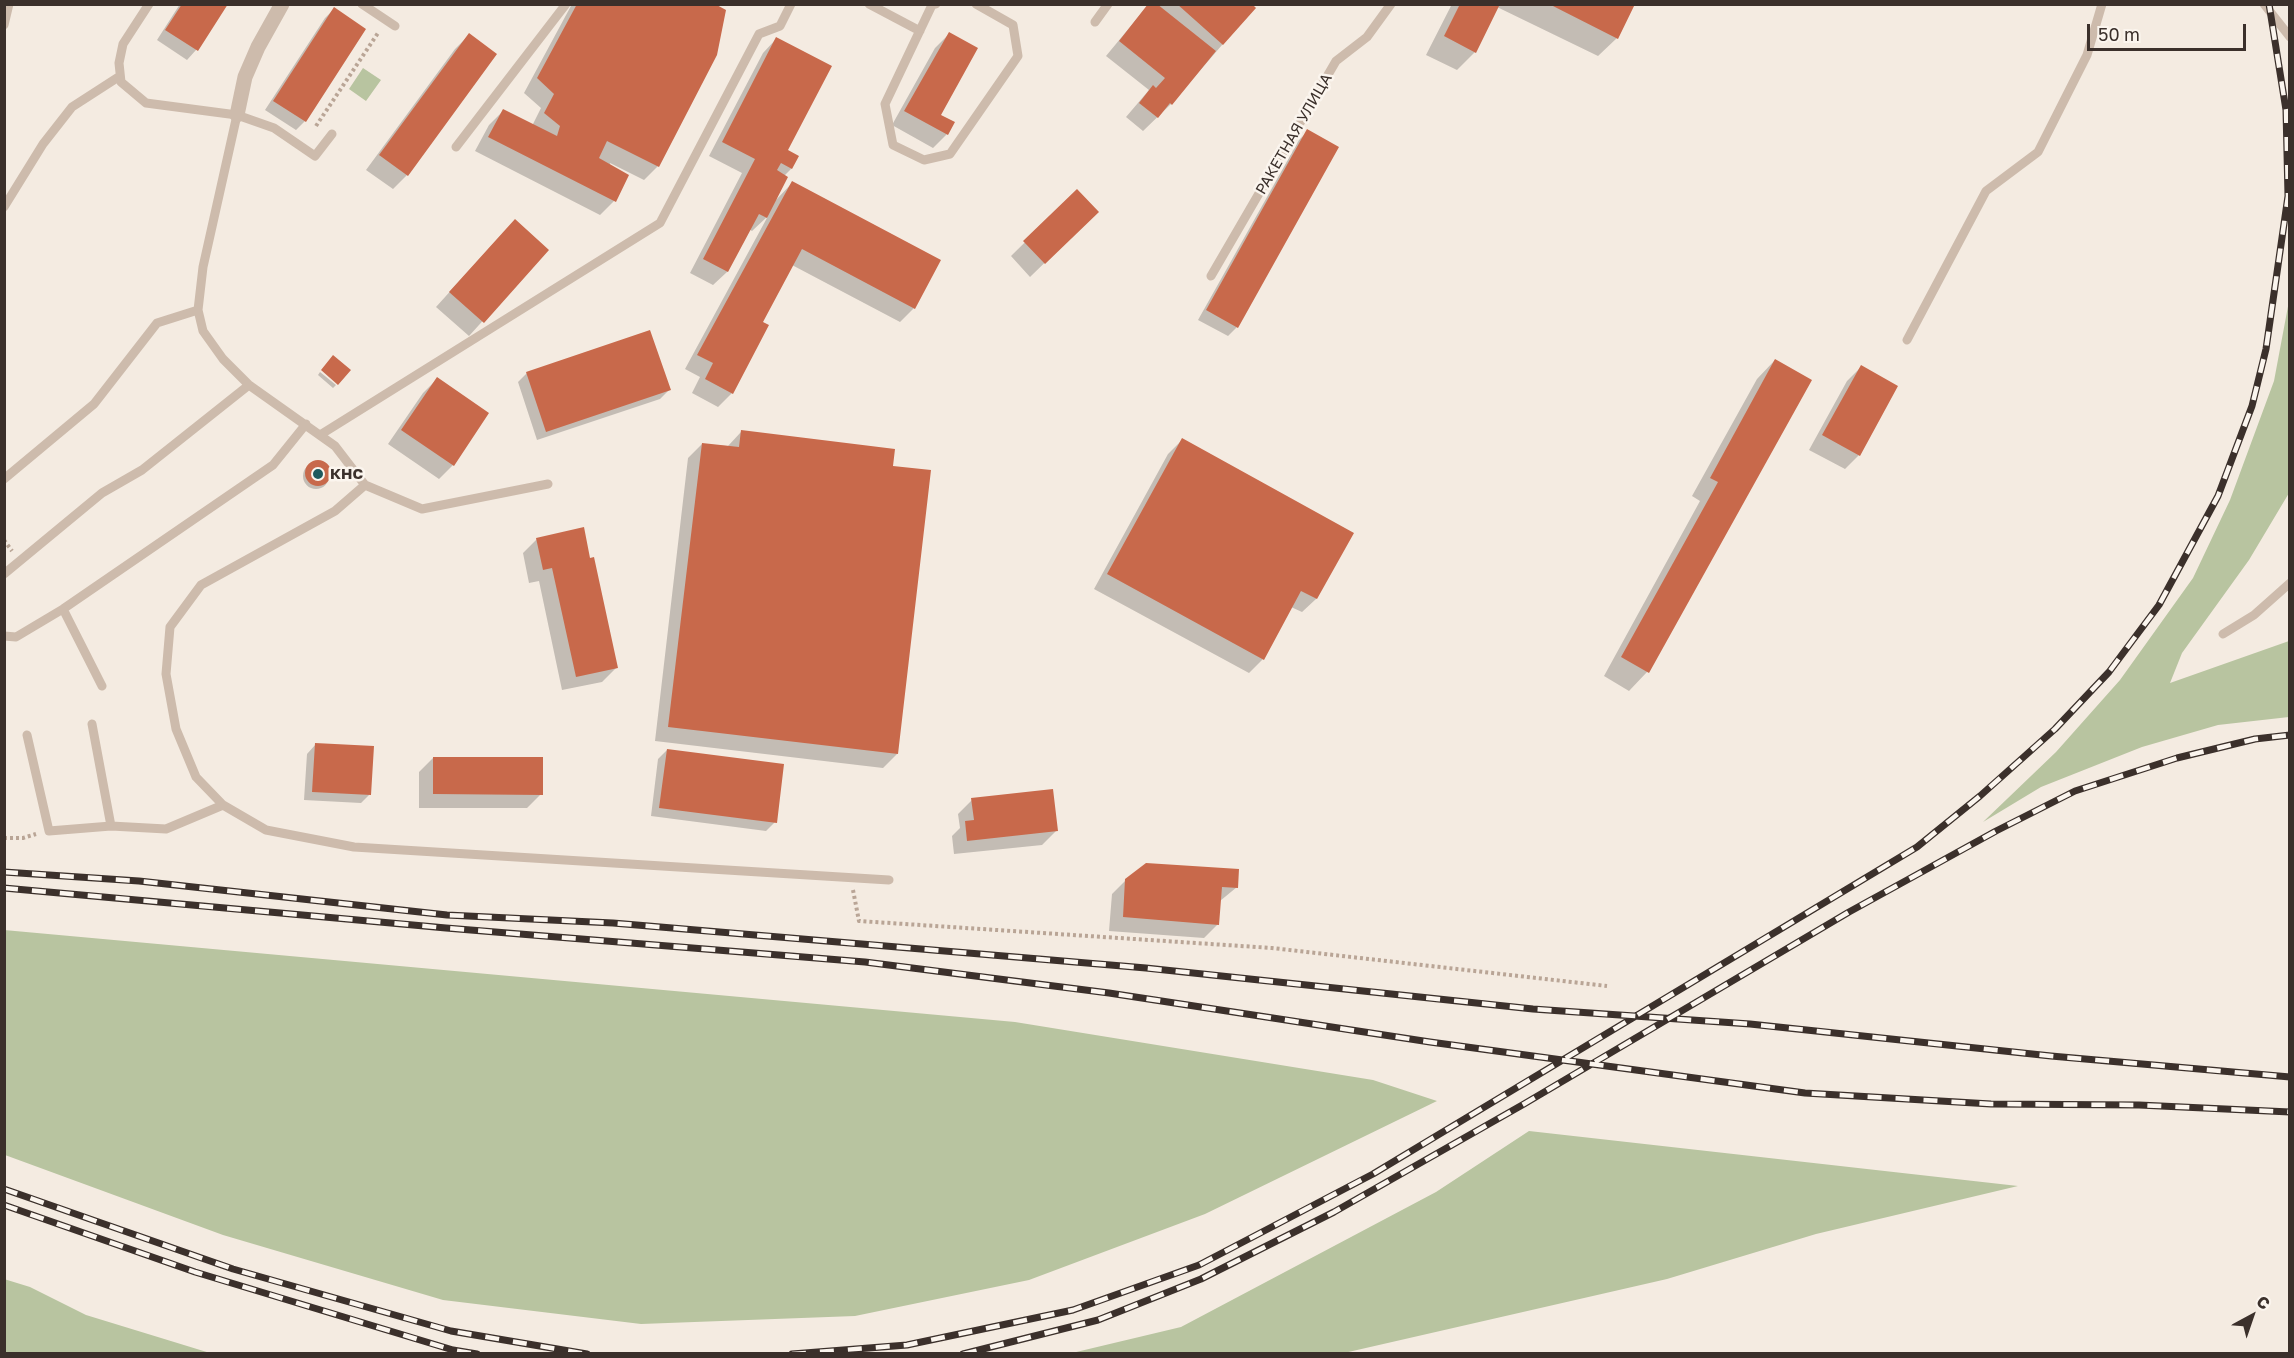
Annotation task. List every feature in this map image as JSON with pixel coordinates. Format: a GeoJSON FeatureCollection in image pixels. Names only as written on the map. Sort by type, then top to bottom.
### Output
{"type":"FeatureCollection","features":[{"type":"Feature","properties":{"kind":"street"},"geometry":{"type":"LineString","coordinates":[[237,116],[245,77],[258,47],[282,4]]}},
{"type":"Feature","properties":{"kind":"lane"},"geometry":{"type":"LineString","coordinates":[[4,25],[9,4]]}},
{"type":"Feature","properties":{"kind":"lane"},"geometry":{"type":"LineString","coordinates":[[149,4],[123,44],[119,63],[121,82],[146,103],[237,116],[274,128],[315,156],[332,134]]}},
{"type":"Feature","properties":{"kind":"lane"},"geometry":{"type":"LineString","coordinates":[[362,4],[395,26]]}},
{"type":"Feature","properties":{"kind":"lane"},"geometry":{"type":"LineString","coordinates":[[456,147],[566,4]]}},
{"type":"Feature","properties":{"kind":"lane"},"geometry":{"type":"LineString","coordinates":[[320,435],[660,223],[759,34],[780,26],[791,4]]}},
{"type":"Feature","properties":{"kind":"lane"},"geometry":{"type":"LineString","coordinates":[[869,4],[920,31]]}},
{"type":"Feature","properties":{"kind":"lane"},"geometry":{"type":"LineString","coordinates":[[936,4],[932,5],[885,104],[893,145],[924,160],[950,154],[1018,56],[1013,25],[976,4]]}},
{"type":"Feature","properties":{"kind":"lane"},"geometry":{"type":"LineString","coordinates":[[1095,22],[1108,4]]}},
{"type":"Feature","properties":{"kind":"lane","name":"РАКЕТНАЯ УЛИЦА"},"geometry":{"type":"LineString","coordinates":[[1211,276],[1336,61],[1367,37],[1391,4]]}},
{"type":"Feature","properties":{"kind":"lane"},"geometry":{"type":"LineString","coordinates":[[1907,340],[1986,191],[2038,152],[2087,55],[2102,4]]}},
{"type":"Feature","properties":{"kind":"lane"},"geometry":{"type":"LineString","coordinates":[[2264,4],[2289,37]]}},
{"type":"Feature","properties":{"kind":"lane"},"geometry":{"type":"LineString","coordinates":[[4,207],[43,144],[72,107],[120,76]]}},
{"type":"Feature","properties":{"kind":"lane"},"geometry":{"type":"LineString","coordinates":[[237,116],[212,226],[198,310],[203,331],[223,359],[249,385],[335,446],[365,485],[422,509],[548,484]]}},
{"type":"Feature","properties":{"kind":"lane"},"geometry":{"type":"LineString","coordinates":[[4,478],[94,404],[157,322],[198,310]]}},
{"type":"Feature","properties":{"kind":"lane"},"geometry":{"type":"LineString","coordinates":[[4,574],[102,493],[142,470],[249,385]]}},
{"type":"Feature","properties":{"kind":"lane"},"geometry":{"type":"LineString","coordinates":[[4,636],[16,637],[63,609],[273,465],[306,424]]}},
{"type":"Feature","properties":{"kind":"lane"},"geometry":{"type":"LineString","coordinates":[[365,485],[335,512],[201,585],[170,627],[166,674],[176,729],[196,777],[223,805],[267,830],[354,847],[889,880]]}},
{"type":"Feature","properties":{"kind":"lane"},"geometry":{"type":"LineString","coordinates":[[2223,634],[2254,615],[2289,583]]}},
{"type":"Feature","properties":{"kind":"lane"},"geometry":{"type":"LineString","coordinates":[[63,609],[102,686]]}},
{"type":"Feature","properties":{"kind":"lane"},"geometry":{"type":"LineString","coordinates":[[92,724],[111,826]]}},
{"type":"Feature","properties":{"kind":"lane"},"geometry":{"type":"LineString","coordinates":[[27,735],[49,831],[111,826],[166,829],[223,805]]}},
{"type":"Feature","properties":{"kind":"path"},"geometry":{"type":"LineString","coordinates":[[302,148],[386,21]]}},
{"type":"Feature","properties":{"kind":"path"},"geometry":{"type":"LineString","coordinates":[[4,838],[23,838],[49,831]]}},
{"type":"Feature","properties":{"kind":"path"},"geometry":{"type":"LineString","coordinates":[[850,878],[859,921],[1272,948],[1607,987]]}},
{"type":"Feature","properties":{"kind":"green space"},"geometry":{"type":"Polygon","coordinates":[[[363,68],[381,80],[366,101],[349,89],[363,68]]]}},
{"type":"Feature","properties":{"kind":"green space"},"geometry":{"type":"Polygon","coordinates":[[[2289,301],[2289,493],[2249,560],[2182,653],[2170,683],[2289,641],[2289,717],[2218,725],[2142,747],[2041,787],[1983,822],[2056,752],[2120,680],[2193,578],[2230,500],[2274,381],[2289,301]]]}},
{"type":"Feature","properties":{"kind":"green space"},"geometry":{"type":"Polygon","coordinates":[[[4,930],[1015,1022],[1373,1080],[1437,1101],[1205,1214],[1029,1280],[855,1316],[641,1324],[443,1300],[223,1235],[5,1155],[4,930]]]}},
{"type":"Feature","properties":{"kind":"green space"},"geometry":{"type":"Polygon","coordinates":[[[1529,1131],[2018,1186],[1816,1234],[1667,1279],[1344,1353],[1072,1353],[1181,1327],[1436,1192],[1529,1131]]]}},
{"type":"Feature","properties":{"kind":"green space"},"geometry":{"type":"Polygon","coordinates":[[[4,1279],[30,1287],[86,1315],[210,1353],[5,1353],[4,1279]]]}},
{"type":"Feature","properties":{"kind":"building"},"geometry":{"type":"Polygon","coordinates":[[[182,4],[228,4],[198,51],[165,30],[182,4]]]}},
{"type":"Feature","properties":{"kind":"building"},"geometry":{"type":"Polygon","coordinates":[[[577,4],[715,4],[726,10],[717,55],[659,167],[607,141],[599,158],[629,175],[616,202],[488,137],[503,109],[557,136],[560,126],[544,113],[554,94],[537,78],[577,4]]]}},
{"type":"Feature","properties":{"kind":"building"},"geometry":{"type":"Polygon","coordinates":[[[1148,4],[1157,4],[1216,51],[1172,105],[1170,103],[1158,118],[1139,103],[1153,85],[1156,88],[1165,78],[1119,41],[1148,4]]]}},
{"type":"Feature","properties":{"kind":"building"},"geometry":{"type":"Polygon","coordinates":[[[1177,4],[1252,4],[1256,8],[1223,45],[1177,4]]]}},
{"type":"Feature","properties":{"kind":"building"},"geometry":{"type":"Polygon","coordinates":[[[1460,4],[1500,4],[1476,53],[1444,36],[1460,4]]]}},
{"type":"Feature","properties":{"kind":"building"},"geometry":{"type":"Polygon","coordinates":[[[1549,4],[1635,4],[1618,39],[1549,4]]]}},
{"type":"Feature","properties":{"kind":"building"},"geometry":{"type":"Polygon","coordinates":[[[334,7],[366,29],[306,122],[273,101],[334,7]]]}},
{"type":"Feature","properties":{"kind":"building"},"geometry":{"type":"Polygon","coordinates":[[[949,32],[978,48],[941,115],[955,122],[948,135],[904,111],[949,32]]]}},
{"type":"Feature","properties":{"kind":"building"},"geometry":{"type":"Polygon","coordinates":[[[469,33],[497,54],[408,176],[379,155],[469,33]]]}},
{"type":"Feature","properties":{"kind":"building"},"geometry":{"type":"Polygon","coordinates":[[[776,37],[832,66],[788,150],[799,156],[792,169],[781,163],[777,170],[788,177],[767,218],[759,214],[728,272],[703,259],[755,159],[722,142],[776,37]]]}},
{"type":"Feature","properties":{"kind":"building"},"geometry":{"type":"Polygon","coordinates":[[[1307,129],[1339,147],[1238,328],[1206,310],[1307,129]]]}},
{"type":"Feature","properties":{"kind":"building"},"geometry":{"type":"Polygon","coordinates":[[[792,181],[941,260],[915,309],[802,249],[763,322],[769,325],[733,394],[705,379],[713,363],[697,355],[792,181]]]}},
{"type":"Feature","properties":{"kind":"building"},"geometry":{"type":"Polygon","coordinates":[[[1077,189],[1099,212],[1045,264],[1023,241],[1077,189]]]}},
{"type":"Feature","properties":{"kind":"building"},"geometry":{"type":"Polygon","coordinates":[[[515,219],[549,250],[484,323],[449,292],[515,219]]]}},
{"type":"Feature","properties":{"kind":"building"},"geometry":{"type":"Polygon","coordinates":[[[650,330],[671,390],[546,432],[526,372],[650,330]]]}},
{"type":"Feature","properties":{"kind":"building"},"geometry":{"type":"Polygon","coordinates":[[[333,355],[351,370],[338,385],[321,370],[333,355]]]}},
{"type":"Feature","properties":{"kind":"building"},"geometry":{"type":"Polygon","coordinates":[[[1775,359],[1812,380],[1649,673],[1621,657],[1718,482],[1710,478],[1775,359]]]}},
{"type":"Feature","properties":{"kind":"building"},"geometry":{"type":"Polygon","coordinates":[[[1861,365],[1898,386],[1860,456],[1822,435],[1861,365]]]}},
{"type":"Feature","properties":{"kind":"building"},"geometry":{"type":"Polygon","coordinates":[[[437,377],[489,413],[454,466],[401,430],[437,377]]]}},
{"type":"Feature","properties":{"kind":"building"},"geometry":{"type":"Polygon","coordinates":[[[741,430],[895,449],[893,466],[931,470],[898,754],[668,727],[702,443],[739,447],[741,430]]]}},
{"type":"Feature","properties":{"kind":"building"},"geometry":{"type":"Polygon","coordinates":[[[1182,438],[1354,533],[1317,599],[1301,591],[1264,660],[1107,574],[1182,438]]]}},
{"type":"Feature","properties":{"kind":"building","name":"КНС"},"geometry":{"type":"Polygon","coordinates":[[[318,460],[327,464],[331,473],[327,482],[318,486],[309,482],[305,473],[309,464],[318,460]]]}},
{"type":"Feature","properties":{"kind":"building"},"geometry":{"type":"Polygon","coordinates":[[[584,527],[590,558],[594,557],[618,668],[576,677],[552,568],[543,570],[536,538],[584,527]]]}},
{"type":"Feature","properties":{"kind":"building"},"geometry":{"type":"Polygon","coordinates":[[[315,743],[374,746],[371,795],[312,792],[315,743]]]}},
{"type":"Feature","properties":{"kind":"building"},"geometry":{"type":"Polygon","coordinates":[[[667,749],[784,764],[777,823],[659,808],[667,749]]]}},
{"type":"Feature","properties":{"kind":"building"},"geometry":{"type":"Polygon","coordinates":[[[433,757],[543,757],[543,795],[433,794],[433,757]]]}},
{"type":"Feature","properties":{"kind":"building"},"geometry":{"type":"Polygon","coordinates":[[[1053,789],[1058,831],[967,841],[965,821],[974,820],[971,798],[1053,789]]]}},
{"type":"Feature","properties":{"kind":"building"},"geometry":{"type":"Polygon","coordinates":[[[1146,863],[1239,869],[1238,888],[1222,887],[1219,925],[1123,917],[1125,879],[1146,863]]]}},
{"type":"Feature","properties":{"kind":"railway"},"geometry":{"type":"LineString","coordinates":[[792,1354],[907,1345],[1073,1310],[1199,1265],[1373,1174],[1917,847],[1980,796],[2055,729],[2109,672],[2159,605],[2218,496],[2252,406],[2266,349],[2288,196],[2286,110],[2269,4]]}},
{"type":"Feature","properties":{"kind":"railway"},"geometry":{"type":"LineString","coordinates":[[963,1354],[1098,1320],[1201,1279],[1334,1212],[1524,1104],[1849,912],[1996,831],[2075,791],[2177,758],[2255,739],[2290,735]]}},
{"type":"Feature","properties":{"kind":"railway"},"geometry":{"type":"LineString","coordinates":[[4,872],[139,881],[447,915],[613,923],[1146,968],[1533,1009],[1750,1024],[2051,1056],[2290,1077]]}},
{"type":"Feature","properties":{"kind":"railway"},"geometry":{"type":"LineString","coordinates":[[4,888],[446,928],[865,962],[1109,993],[1430,1042],[1805,1093],[1991,1104],[2139,1105],[2290,1112]]}},
{"type":"Feature","properties":{"kind":"railway"},"geometry":{"type":"LineString","coordinates":[[4,1189],[233,1269],[451,1331],[587,1354]]}},
{"type":"Feature","properties":{"kind":"railway"},"geometry":{"type":"LineString","coordinates":[[4,1205],[195,1272],[453,1350],[477,1354]]}},
{"type":"Feature","properties":{"kind":"place","name":"КНС"},"geometry":{"type":"Point","coordinates":[318,474]}}]}
